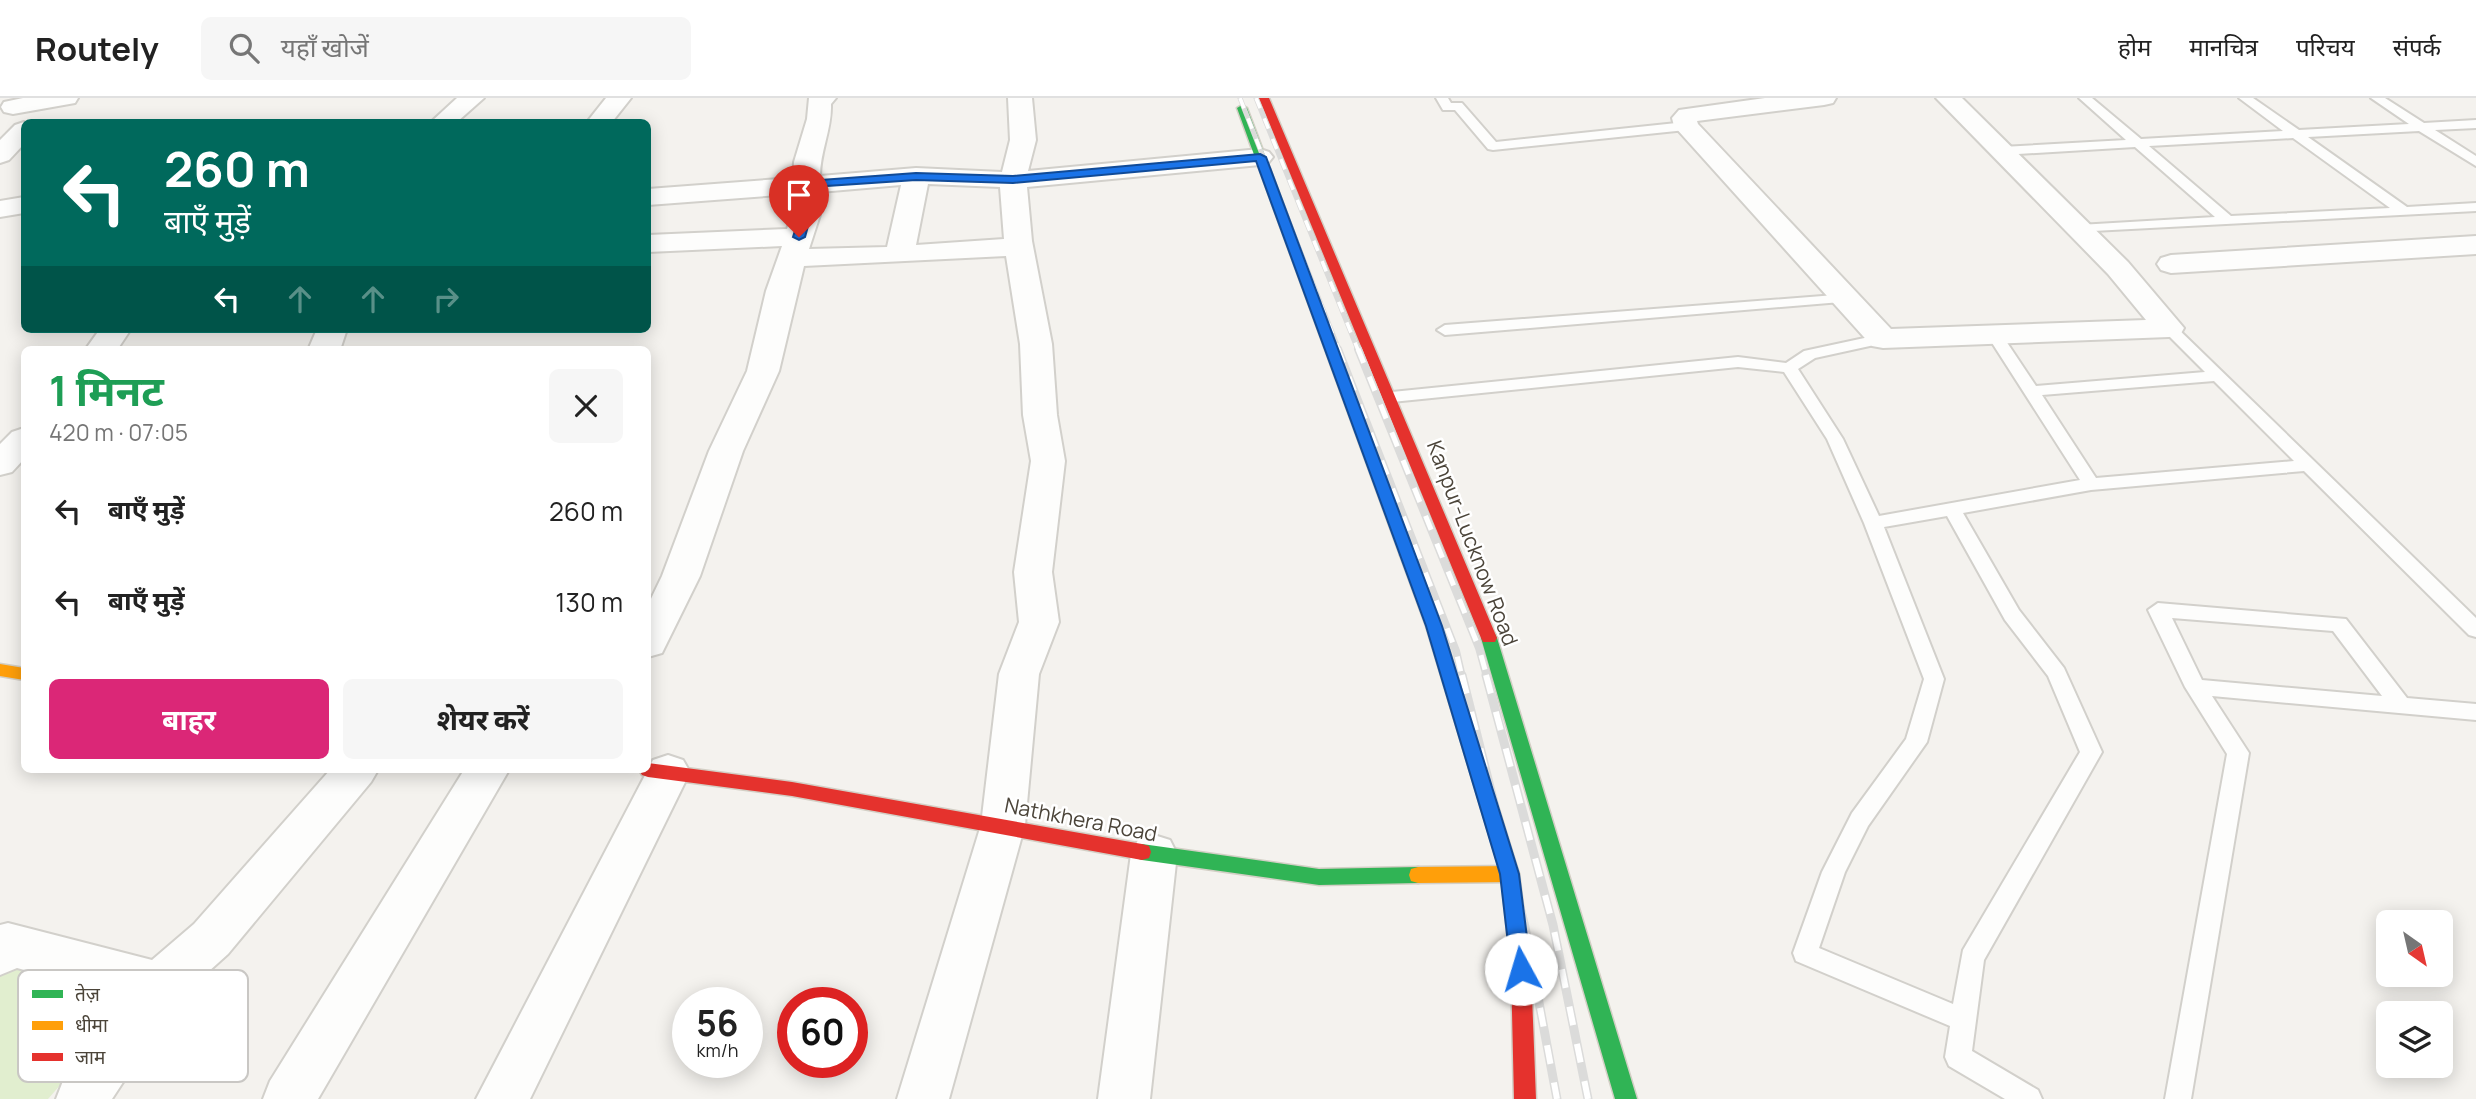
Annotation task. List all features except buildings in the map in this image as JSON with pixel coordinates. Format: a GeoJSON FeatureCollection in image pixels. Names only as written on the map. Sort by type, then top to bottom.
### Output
{"type":"FeatureCollection","features":[{"type":"Feature","properties":{"kind":"main road"},"geometry":{"type":"LineString","coordinates":[[1238,98],[1434,626],[1510,874],[1521,969],[1525,1099]]}},
{"type":"Feature","properties":{"kind":"main road","name":"Kanpur-Lucknow Road"},"geometry":{"type":"LineString","coordinates":[[1264,98],[1484,620],[1560,873],[1583,964],[1626,1099]]}},
{"type":"Feature","properties":{"kind":"main road"},"geometry":{"type":"LineString","coordinates":[[1317,310],[1354,307]]}},
{"type":"Feature","properties":{"kind":"main road"},"geometry":{"type":"LineString","coordinates":[[0,670],[21,674]]}},
{"type":"Feature","properties":{"kind":"main road","name":"Nathkhera Road"},"geometry":{"type":"LineString","coordinates":[[658,771],[1003,825],[1154,855],[1320,877],[1510,874]]}},
{"type":"Feature","properties":{"kind":"street"},"geometry":{"type":"LineString","coordinates":[[0,155],[14,111],[67,98]]}},
{"type":"Feature","properties":{"kind":"street"},"geometry":{"type":"LineString","coordinates":[[38,119],[67,98]]}},
{"type":"Feature","properties":{"kind":"street"},"geometry":{"type":"LineString","coordinates":[[447,119],[472,98]]}},
{"type":"Feature","properties":{"kind":"street"},"geometry":{"type":"LineString","coordinates":[[602,119],[620,98]]}},
{"type":"Feature","properties":{"kind":"street"},"geometry":{"type":"LineString","coordinates":[[651,637],[681,576],[726,451],[763,371],[806,215],[807,162],[819,119],[819,101],[824,98]]}},
{"type":"Feature","properties":{"kind":"street"},"geometry":{"type":"LineString","coordinates":[[923,1099],[1003,825],[1019,674],[1039,622],[1033,572],[1048,461],[1040,415],[1036,344],[1019,246],[1013,180],[1024,139],[1020,98]]}},
{"type":"Feature","properties":{"kind":"street"},"geometry":{"type":"LineString","coordinates":[[1824,98],[1688,115],[1684,118],[1686,126],[1848,298],[1883,339],[2169,328]]}},
{"type":"Feature","properties":{"kind":"street"},"geometry":{"type":"LineString","coordinates":[[1948,98],[2118,268],[2169,328]]}},
{"type":"Feature","properties":{"kind":"street"},"geometry":{"type":"LineString","coordinates":[[651,197],[916,176],[1013,180],[1260,157]]}},
{"type":"Feature","properties":{"kind":"street"},"geometry":{"type":"LineString","coordinates":[[900,255],[916,176]]}},
{"type":"Feature","properties":{"kind":"street"},"geometry":{"type":"LineString","coordinates":[[0,209],[21,206]]}},
{"type":"Feature","properties":{"kind":"street"},"geometry":{"type":"LineString","coordinates":[[651,243],[796,247],[900,255],[1019,246]]}},
{"type":"Feature","properties":{"kind":"street"},"geometry":{"type":"LineString","coordinates":[[2171,264],[2476,245]]}},
{"type":"Feature","properties":{"kind":"street"},"geometry":{"type":"LineString","coordinates":[[0,464],[21,442]]}},
{"type":"Feature","properties":{"kind":"street"},"geometry":{"type":"LineString","coordinates":[[502,1099],[658,771]]}},
{"type":"Feature","properties":{"kind":"street"},"geometry":{"type":"LineString","coordinates":[[175,970],[211,939],[353,773]]}},
{"type":"Feature","properties":{"kind":"street"},"geometry":{"type":"LineString","coordinates":[[289,1099],[485,773]]}},
{"type":"Feature","properties":{"kind":"street"},"geometry":{"type":"LineString","coordinates":[[1124,1099],[1154,855]]}},
{"type":"Feature","properties":{"kind":"street"},"geometry":{"type":"LineString","coordinates":[[0,953],[8,944],[106,970]]}},
{"type":"Feature","properties":{"kind":"street"},"geometry":{"type":"LineString","coordinates":[[82,1099],[93,1082]]}},
{"type":"Feature","properties":{"kind":"lane"},"geometry":{"type":"LineString","coordinates":[[1442,98],[1447,107],[1458,106],[1493,146],[1686,126]]}},
{"type":"Feature","properties":{"kind":"lane"},"geometry":{"type":"LineString","coordinates":[[2085,98],[2228,221]]}},
{"type":"Feature","properties":{"kind":"lane"},"geometry":{"type":"LineString","coordinates":[[2245,98],[2405,212]]}},
{"type":"Feature","properties":{"kind":"lane"},"geometry":{"type":"LineString","coordinates":[[2377,98],[2476,162]]}},
{"type":"Feature","properties":{"kind":"lane"},"geometry":{"type":"LineString","coordinates":[[2002,151],[2476,124]]}},
{"type":"Feature","properties":{"kind":"lane"},"geometry":{"type":"LineString","coordinates":[[2079,229],[2476,207]]}},
{"type":"Feature","properties":{"kind":"lane"},"geometry":{"type":"LineString","coordinates":[[1446,330],[1848,298]]}},
{"type":"Feature","properties":{"kind":"lane"},"geometry":{"type":"LineString","coordinates":[[2169,328],[2476,630]]}},
{"type":"Feature","properties":{"kind":"lane"},"geometry":{"type":"LineString","coordinates":[[1995,335],[2091,484]]}},
{"type":"Feature","properties":{"kind":"lane"},"geometry":{"type":"LineString","coordinates":[[1392,397],[1738,362],[1789,368],[1810,354],[1883,339]]}},
{"type":"Feature","properties":{"kind":"lane"},"geometry":{"type":"LineString","coordinates":[[1789,368],[1835,439],[1873,523],[1934,679],[1916,742],[1860,820],[1833,872],[1805,953],[1963,1020]]}},
{"type":"Feature","properties":{"kind":"lane"},"geometry":{"type":"LineString","coordinates":[[2032,391],[2219,376]]}},
{"type":"Feature","properties":{"kind":"lane"},"geometry":{"type":"LineString","coordinates":[[1873,523],[2091,484],[2309,465]]}},
{"type":"Feature","properties":{"kind":"lane"},"geometry":{"type":"LineString","coordinates":[[1952,509],[2012,615],[2057,673],[2091,752],[1972,958],[1958,1057],[2029,1099]]}},
{"type":"Feature","properties":{"kind":"lane"},"geometry":{"type":"LineString","coordinates":[[2178,1099],[2238,753],[2195,687],[2158,610],[2339,625],[2401,705]]}},
{"type":"Feature","properties":{"kind":"lane"},"geometry":{"type":"LineString","coordinates":[[2195,687],[2476,712]]}},
{"type":"Feature","properties":{"kind":"green space"},"geometry":{"type":"Polygon","coordinates":[[[8,966],[25,970],[18,970],[18,1082],[63,1082],[48,1099],[0,1099],[0,974],[8,966]]]}},
{"type":"Feature","properties":{"kind":"railway"},"geometry":{"type":"LineString","coordinates":[[1240,98],[1339,350]]}},
{"type":"Feature","properties":{"kind":"railway"},"geometry":{"type":"LineString","coordinates":[[1256,98],[1358,350]]}},
{"type":"Feature","properties":{"kind":"railway"},"geometry":{"type":"LineString","coordinates":[[1338,349],[1456,651],[1462,677]]}},
{"type":"Feature","properties":{"kind":"railway"},"geometry":{"type":"LineString","coordinates":[[1358,349],[1479,648],[1487,677]]}},
{"type":"Feature","properties":{"kind":"railway"},"geometry":{"type":"LineString","coordinates":[[1462,675],[1525,927],[1557,1099]]}},
{"type":"Feature","properties":{"kind":"railway"},"geometry":{"type":"LineString","coordinates":[[1486,675],[1553,925],[1588,1099]]}},
{"type":"Feature","properties":{"kind":"traffic: fast"},"geometry":{"type":"LineString","coordinates":[[1242,108],[1408,555]]}},
{"type":"Feature","properties":{"kind":"traffic: fast"},"geometry":{"type":"LineString","coordinates":[[1489,638],[1626,1099]]}},
{"type":"Feature","properties":{"kind":"traffic: fast"},"geometry":{"type":"LineString","coordinates":[[1142,852],[1319,877],[1418,875]]}},
{"type":"Feature","properties":{"kind":"traffic: slow"},"geometry":{"type":"LineString","coordinates":[[0,670],[21,674]]}},
{"type":"Feature","properties":{"kind":"traffic: slow"},"geometry":{"type":"LineString","coordinates":[[1418,875],[1510,874]]}},
{"type":"Feature","properties":{"kind":"traffic: jam"},"geometry":{"type":"LineString","coordinates":[[1264,98],[1489,638]]}},
{"type":"Feature","properties":{"kind":"traffic: jam"},"geometry":{"type":"LineString","coordinates":[[1408,555],[1434,626],[1510,874],[1521,969],[1525,1099]]}},
{"type":"Feature","properties":{"kind":"traffic: jam"},"geometry":{"type":"LineString","coordinates":[[651,770],[792,789],[1142,852]]}},
{"type":"Feature","properties":{"kind":"route"},"geometry":{"type":"LineString","coordinates":[[799,237],[806,215],[807,184],[916,176],[1013,180],[1260,157],[1434,626],[1510,874],[1521,969]]}}]}
